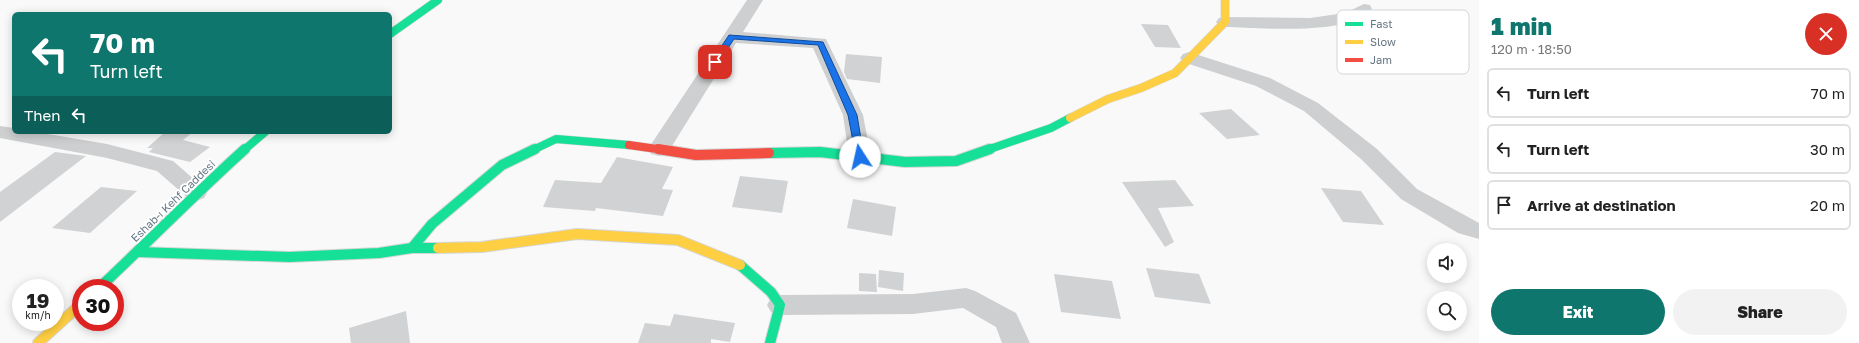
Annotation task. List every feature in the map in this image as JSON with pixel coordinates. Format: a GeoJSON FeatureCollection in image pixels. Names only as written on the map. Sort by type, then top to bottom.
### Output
{"type":"FeatureCollection","features":[{"type":"Feature","properties":{"kind":"street"},"geometry":{"type":"LineString","coordinates":[[392,33],[438,0]]}},
{"type":"Feature","properties":{"kind":"street"},"geometry":{"type":"LineString","coordinates":[[659,149],[755,0]]}},
{"type":"Feature","properties":{"kind":"street"},"geometry":{"type":"LineString","coordinates":[[412,248],[432,224],[502,165],[556,139],[616,143],[696,155],[820,152],[905,162],[956,161],[1051,128],[1108,99],[1141,88],[1175,72],[1225,22],[1225,0]]}},
{"type":"Feature","properties":{"kind":"street"},"geometry":{"type":"LineString","coordinates":[[1225,22],[1310,23],[1337,20]]}},
{"type":"Feature","properties":{"kind":"street"},"geometry":{"type":"LineString","coordinates":[[732,37],[820,43],[853,115],[860,157]]}},
{"type":"Feature","properties":{"kind":"street"},"geometry":{"type":"LineString","coordinates":[[1189,58],[1263,82],[1311,107],[1369,154],[1409,194],[1466,226],[1479,231]]}},
{"type":"Feature","properties":{"kind":"street"},"geometry":{"type":"LineString","coordinates":[[0,132],[107,151],[165,166],[196,193]]}},
{"type":"Feature","properties":{"kind":"street","name":"Eshab-ı Kehf Caddesi"},"geometry":{"type":"LineString","coordinates":[[109,279],[138,252],[196,193],[263,134]]}},
{"type":"Feature","properties":{"kind":"street"},"geometry":{"type":"LineString","coordinates":[[138,252],[176,252],[289,257],[379,253],[412,248],[482,248],[577,234],[678,240],[739,264],[770,292],[780,305]]}},
{"type":"Feature","properties":{"kind":"street"},"geometry":{"type":"LineString","coordinates":[[780,305],[913,304],[966,298],[1007,320],[1016,343]]}},
{"type":"Feature","properties":{"kind":"street"},"geometry":{"type":"LineString","coordinates":[[770,343],[780,305]]}},
{"type":"Feature","properties":{"kind":"street"},"geometry":{"type":"LineString","coordinates":[[38,343],[72,312]]}},
{"type":"Feature","properties":{"kind":"building"},"geometry":{"type":"Polygon","coordinates":[[[1141,24],[1168,25],[1181,48],[1155,47],[1141,24]]]}},
{"type":"Feature","properties":{"kind":"building"},"geometry":{"type":"Polygon","coordinates":[[[846,54],[882,57],[880,83],[847,79],[844,72],[846,54]]]}},
{"type":"Feature","properties":{"kind":"building"},"geometry":{"type":"Polygon","coordinates":[[[1231,109],[1260,135],[1227,139],[1199,113],[1231,109]]]}},
{"type":"Feature","properties":{"kind":"building"},"geometry":{"type":"Polygon","coordinates":[[[163,134],[190,134],[183,140],[210,147],[190,162],[149,152],[153,148],[147,148],[163,134]]]}},
{"type":"Feature","properties":{"kind":"building"},"geometry":{"type":"Polygon","coordinates":[[[55,152],[86,156],[0,222],[0,192],[55,152]]]}},
{"type":"Feature","properties":{"kind":"building"},"geometry":{"type":"Polygon","coordinates":[[[617,157],[673,167],[662,189],[673,190],[663,216],[596,208],[595,211],[543,207],[555,180],[601,183],[617,157]]]}},
{"type":"Feature","properties":{"kind":"building"},"geometry":{"type":"Polygon","coordinates":[[[740,176],[788,181],[782,213],[732,207],[740,176]]]}},
{"type":"Feature","properties":{"kind":"building"},"geometry":{"type":"Polygon","coordinates":[[[1175,180],[1194,206],[1158,208],[1174,242],[1165,247],[1122,182],[1175,180]]]}},
{"type":"Feature","properties":{"kind":"building"},"geometry":{"type":"Polygon","coordinates":[[[101,187],[137,191],[90,233],[52,228],[101,187]]]}},
{"type":"Feature","properties":{"kind":"building"},"geometry":{"type":"Polygon","coordinates":[[[1321,188],[1361,191],[1384,225],[1343,222],[1321,188]]]}},
{"type":"Feature","properties":{"kind":"building"},"geometry":{"type":"Polygon","coordinates":[[[853,199],[896,207],[892,236],[847,228],[853,199]]]}},
{"type":"Feature","properties":{"kind":"building"},"geometry":{"type":"Polygon","coordinates":[[[1146,268],[1199,274],[1211,304],[1155,297],[1146,268]]]}},
{"type":"Feature","properties":{"kind":"building"},"geometry":{"type":"Polygon","coordinates":[[[879,270],[904,273],[903,291],[878,287],[879,270]]]}},
{"type":"Feature","properties":{"kind":"building"},"geometry":{"type":"Polygon","coordinates":[[[859,273],[876,274],[877,292],[859,291],[859,273]]]}},
{"type":"Feature","properties":{"kind":"building"},"geometry":{"type":"Polygon","coordinates":[[[1054,274],[1112,281],[1121,319],[1061,312],[1054,274]]]}},
{"type":"Feature","properties":{"kind":"building"},"geometry":{"type":"Polygon","coordinates":[[[406,311],[410,343],[351,343],[349,328],[406,311]]]}},
{"type":"Feature","properties":{"kind":"building"},"geometry":{"type":"Polygon","coordinates":[[[674,314],[735,323],[730,342],[711,339],[711,343],[638,343],[645,323],[670,326],[674,314]]]}},
{"type":"Feature","properties":{"kind":"traffic: fast"},"geometry":{"type":"LineString","coordinates":[[392,33],[438,0]]}},
{"type":"Feature","properties":{"kind":"traffic: fast"},"geometry":{"type":"LineString","coordinates":[[769,153],[820,152],[905,162],[956,161],[1051,128],[1070,118]]}},
{"type":"Feature","properties":{"kind":"traffic: fast"},"geometry":{"type":"LineString","coordinates":[[109,279],[138,252],[196,193],[263,134]]}},
{"type":"Feature","properties":{"kind":"traffic: fast"},"geometry":{"type":"LineString","coordinates":[[412,248],[432,224],[502,165],[556,139],[629,145]]}},
{"type":"Feature","properties":{"kind":"traffic: fast"},"geometry":{"type":"LineString","coordinates":[[138,252],[289,257],[379,253],[412,248],[438,248]]}},
{"type":"Feature","properties":{"kind":"traffic: fast"},"geometry":{"type":"LineString","coordinates":[[740,265],[771,292],[780,305],[770,343]]}},
{"type":"Feature","properties":{"kind":"traffic: slow"},"geometry":{"type":"LineString","coordinates":[[1070,118],[1108,99],[1141,88],[1175,73],[1225,22],[1225,0]]}},
{"type":"Feature","properties":{"kind":"traffic: slow"},"geometry":{"type":"LineString","coordinates":[[438,248],[482,247],[577,234],[678,240],[740,265]]}},
{"type":"Feature","properties":{"kind":"traffic: slow"},"geometry":{"type":"LineString","coordinates":[[38,343],[72,312]]}},
{"type":"Feature","properties":{"kind":"traffic: jam"},"geometry":{"type":"LineString","coordinates":[[629,145],[696,155],[769,153]]}},
{"type":"Feature","properties":{"kind":"route"},"geometry":{"type":"LineString","coordinates":[[715,62],[732,37],[820,43],[853,115],[860,157]]}}]}
